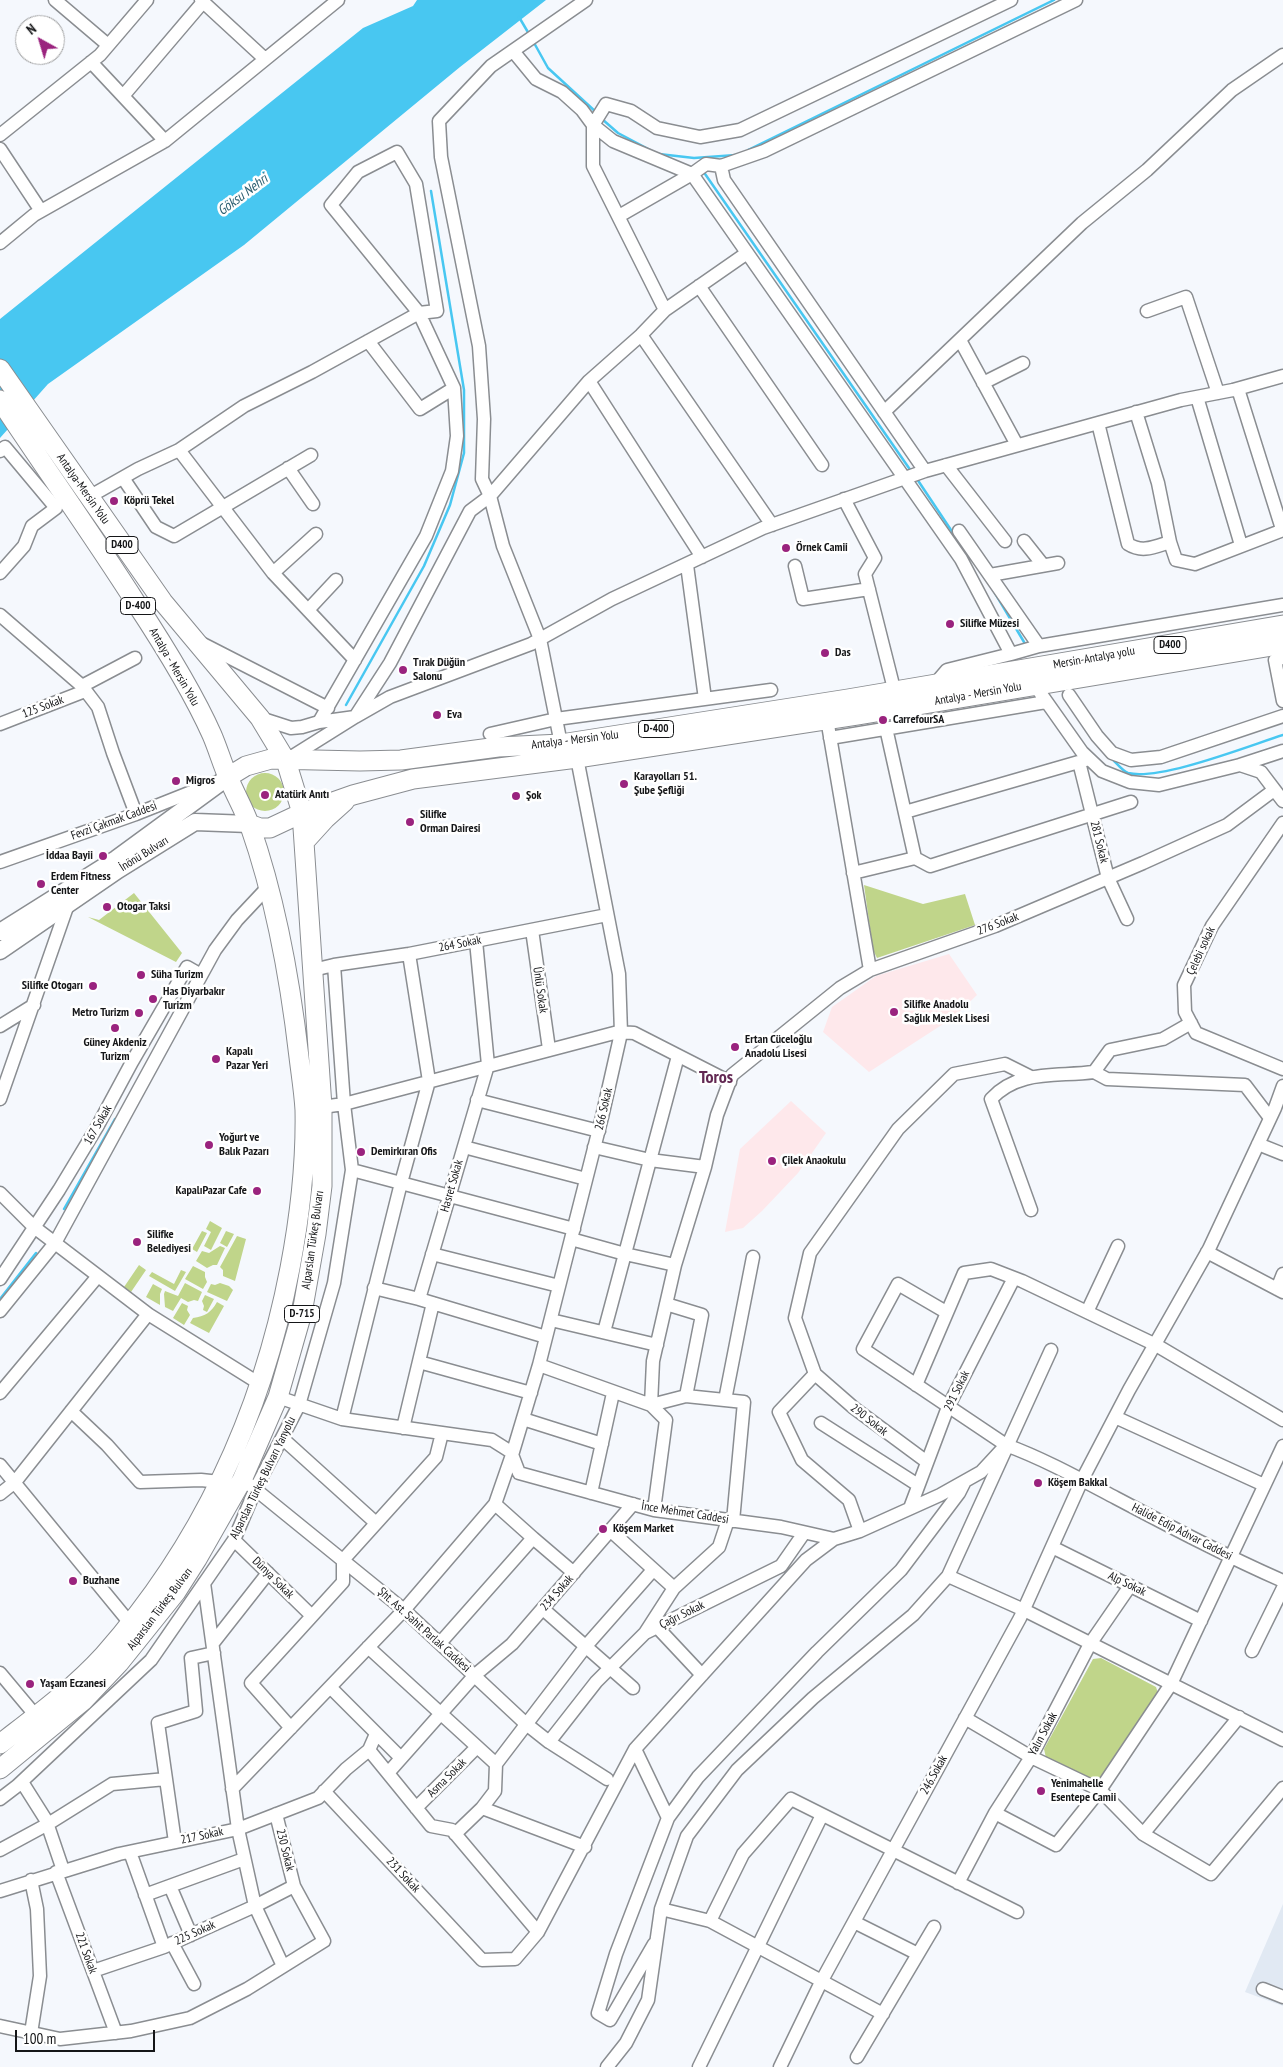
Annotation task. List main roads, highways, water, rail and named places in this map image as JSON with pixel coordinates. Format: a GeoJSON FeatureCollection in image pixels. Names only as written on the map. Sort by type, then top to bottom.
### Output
{"type":"FeatureCollection","features":[{"type":"Feature","properties":{"kind":"highway","name":"Antalya-Mersin Yolu"},"geometry":{"type":"LineString","coordinates":[[0,369],[37,439]]}},
{"type":"Feature","properties":{"kind":"highway","name":"Antalya-Mersin Yolu"},"geometry":{"type":"LineString","coordinates":[[0,400],[37,439],[163,602],[260,718],[286,761]]}},
{"type":"Feature","properties":{"kind":"highway","name":"Antalya - Mersin Yolu"},"geometry":{"type":"LineString","coordinates":[[37,439],[110,562],[166,648],[211,733],[249,824]]}},
{"type":"Feature","properties":{"kind":"highway","name":"Mersin-Antalya yolu"},"geometry":{"type":"LineString","coordinates":[[1064,680],[1283,625]]}},
{"type":"Feature","properties":{"kind":"highway","name":"Mersin-Antalya yolu"},"geometry":{"type":"LineString","coordinates":[[1029,677],[1064,680],[1283,644]]}},
{"type":"Feature","properties":{"kind":"highway","name":"Antalya - Mersin Yolu"},"geometry":{"type":"LineString","coordinates":[[286,761],[401,760],[498,747],[561,744],[935,684],[1029,677]]}},
{"type":"Feature","properties":{"kind":"highway","name":"Antalya - Mersin Yolu"},"geometry":{"type":"LineString","coordinates":[[302,812],[353,795],[413,779],[577,758],[827,719],[1029,677]]}},
{"type":"Feature","properties":{"kind":"highway"},"geometry":{"type":"LineString","coordinates":[[228,777],[246,766],[260,762],[271,759],[286,761]]}},
{"type":"Feature","properties":{"kind":"highway","name":"Alparslan Türkeş Bulvarı"},"geometry":{"type":"LineString","coordinates":[[0,1769],[83,1701],[119,1664],[181,1584],[212,1534],[249,1484],[278,1397],[302,1314],[322,1186],[322,1107],[302,812],[286,761]]}},
{"type":"Feature","properties":{"kind":"highway"},"geometry":{"type":"LineString","coordinates":[[305,841],[325,819],[353,795]]}},
{"type":"Feature","properties":{"kind":"highway"},"geometry":{"type":"LineString","coordinates":[[249,824],[260,828],[270,828],[302,812]]}},
{"type":"Feature","properties":{"kind":"highway","name":"Alparslan Türkeş Bulvarı"},"geometry":{"type":"LineString","coordinates":[[0,1744],[72,1687],[104,1654],[188,1541],[220,1482],[243,1433],[260,1384],[283,1304],[296,1233],[304,1164],[305,1106],[287,968],[268,886],[249,824]]}},
{"type":"Feature","properties":{"kind":"main road","name":"İnönü Bulvarı"},"geometry":{"type":"LineString","coordinates":[[0,932],[116,859],[228,777]]}},
{"type":"Feature","properties":{"kind":"main road","name":"İnönü Bulvarı"},"geometry":{"type":"LineString","coordinates":[[0,950],[118,870],[195,822],[249,824]]}},
{"type":"Feature","properties":{"kind":"water","name":"Göksu Nehri"},"geometry":{"type":"Polygon","coordinates":[[[417,0],[546,0],[460,67],[244,245],[48,384],[0,438],[0,319],[363,28],[413,6],[417,0]]]}},
{"type":"Feature","properties":{"kind":"waterway"},"geometry":{"type":"LineString","coordinates":[[748,150],[1054,0]]}},
{"type":"Feature","properties":{"kind":"waterway"},"geometry":{"type":"LineString","coordinates":[[519,17],[529,34]]}},
{"type":"Feature","properties":{"kind":"waterway"},"geometry":{"type":"LineString","coordinates":[[533,41],[548,68],[597,113]]}},
{"type":"Feature","properties":{"kind":"waterway"},"geometry":{"type":"LineString","coordinates":[[602,119],[618,133],[652,151]]}},
{"type":"Feature","properties":{"kind":"waterway"},"geometry":{"type":"LineString","coordinates":[[659,154],[694,158],[736,155]]}},
{"type":"Feature","properties":{"kind":"waterway"},"geometry":{"type":"LineString","coordinates":[[703,171],[911,471]]}},
{"type":"Feature","properties":{"kind":"waterway"},"geometry":{"type":"LineString","coordinates":[[346,705],[424,566],[450,505],[464,453],[464,390],[431,191]]}},
{"type":"Feature","properties":{"kind":"waterway"},"geometry":{"type":"LineString","coordinates":[[917,479],[953,533]]}},
{"type":"Feature","properties":{"kind":"waterway"},"geometry":{"type":"LineString","coordinates":[[995,593],[1024,642]]}},
{"type":"Feature","properties":{"kind":"waterway"},"geometry":{"type":"LineString","coordinates":[[1111,758],[1128,773],[1161,772],[1204,761],[1283,735]]}},
{"type":"Feature","properties":{"kind":"waterway"},"geometry":{"type":"LineString","coordinates":[[64,1209],[115,1119]]}},
{"type":"Feature","properties":{"kind":"waterway"},"geometry":{"type":"LineString","coordinates":[[0,1299],[36,1253]]}},
{"type":"Feature","properties":{"kind":"place","name":"Köprü Tekel"},"geometry":{"type":"Point","coordinates":[114,501]}},
{"type":"Feature","properties":{"kind":"place","name":"Örnek Camii"},"geometry":{"type":"Point","coordinates":[786,548]}},
{"type":"Feature","properties":{"kind":"place","name":"Silifke Müzesi"},"geometry":{"type":"Point","coordinates":[950,624]}},
{"type":"Feature","properties":{"kind":"place","name":"Das"},"geometry":{"type":"Point","coordinates":[825,653]}},
{"type":"Feature","properties":{"kind":"place","name":"Tırak Düğün Salonu"},"geometry":{"type":"Point","coordinates":[403,670]}},
{"type":"Feature","properties":{"kind":"place","name":"Eva"},"geometry":{"type":"Point","coordinates":[437,715]}},
{"type":"Feature","properties":{"kind":"place","name":"CarrefourSA"},"geometry":{"type":"Point","coordinates":[883,720]}},
{"type":"Feature","properties":{"kind":"place","name":"Migros"},"geometry":{"type":"Point","coordinates":[176,781]}},
{"type":"Feature","properties":{"kind":"place","name":"Karayolları 51. Şube Şefliği"},"geometry":{"type":"Point","coordinates":[624,784]}},
{"type":"Feature","properties":{"kind":"place","name":"Atatürk Anıtı"},"geometry":{"type":"Point","coordinates":[265,795]}},
{"type":"Feature","properties":{"kind":"place","name":"Şok"},"geometry":{"type":"Point","coordinates":[516,796]}},
{"type":"Feature","properties":{"kind":"place","name":"Silifke Orman Dairesi"},"geometry":{"type":"Point","coordinates":[410,822]}},
{"type":"Feature","properties":{"kind":"place","name":"İddaa Bayii"},"geometry":{"type":"Point","coordinates":[103,856]}},
{"type":"Feature","properties":{"kind":"place","name":"Erdem Fitness Center"},"geometry":{"type":"Point","coordinates":[41,884]}},
{"type":"Feature","properties":{"kind":"place","name":"Otogar Taksi"},"geometry":{"type":"Point","coordinates":[107,907]}},
{"type":"Feature","properties":{"kind":"place","name":"Süha Turizm"},"geometry":{"type":"Point","coordinates":[141,975]}},
{"type":"Feature","properties":{"kind":"place","name":"Silifke Otogarı"},"geometry":{"type":"Point","coordinates":[93,986]}},
{"type":"Feature","properties":{"kind":"place","name":"Has Diyarbakır Turizm"},"geometry":{"type":"Point","coordinates":[153,999]}},
{"type":"Feature","properties":{"kind":"place","name":"Silifke Anadolu Sağlık Meslek Lisesi"},"geometry":{"type":"Point","coordinates":[894,1012]}},
{"type":"Feature","properties":{"kind":"place","name":"Metro Turizm"},"geometry":{"type":"Point","coordinates":[139,1013]}},
{"type":"Feature","properties":{"kind":"place","name":"Güney Akdeniz Turizm"},"geometry":{"type":"Point","coordinates":[115,1028]}},
{"type":"Feature","properties":{"kind":"place","name":"Ertan Cüceloğlu Anadolu Lisesi"},"geometry":{"type":"Point","coordinates":[735,1047]}},
{"type":"Feature","properties":{"kind":"place","name":"Kapalı Pazar Yeri"},"geometry":{"type":"Point","coordinates":[216,1059]}},
{"type":"Feature","properties":{"kind":"place","name":"Yoğurt ve Balık Pazarı"},"geometry":{"type":"Point","coordinates":[209,1145]}},
{"type":"Feature","properties":{"kind":"place","name":"Demirkıran Ofis"},"geometry":{"type":"Point","coordinates":[361,1152]}},
{"type":"Feature","properties":{"kind":"place","name":"Çilek Anaokulu"},"geometry":{"type":"Point","coordinates":[772,1161]}},
{"type":"Feature","properties":{"kind":"place","name":"KapalıPazar Cafe"},"geometry":{"type":"Point","coordinates":[257,1191]}},
{"type":"Feature","properties":{"kind":"place","name":"Silifke Belediyesi"},"geometry":{"type":"Point","coordinates":[137,1242]}},
{"type":"Feature","properties":{"kind":"place","name":"Köşem Bakkal"},"geometry":{"type":"Point","coordinates":[1038,1483]}},
{"type":"Feature","properties":{"kind":"place","name":"Köşem Market"},"geometry":{"type":"Point","coordinates":[603,1529]}},
{"type":"Feature","properties":{"kind":"place","name":"Buzhane"},"geometry":{"type":"Point","coordinates":[73,1581]}},
{"type":"Feature","properties":{"kind":"place","name":"Yaşam Eczanesi"},"geometry":{"type":"Point","coordinates":[30,1684]}},
{"type":"Feature","properties":{"kind":"place","name":"Yenimahelle Esentepe Camii"},"geometry":{"type":"Point","coordinates":[1041,1791]}},
{"type":"Feature","properties":{"kind":"district","name":"Toros"},"geometry":{"type":"Point","coordinates":[716,1078]}}]}
